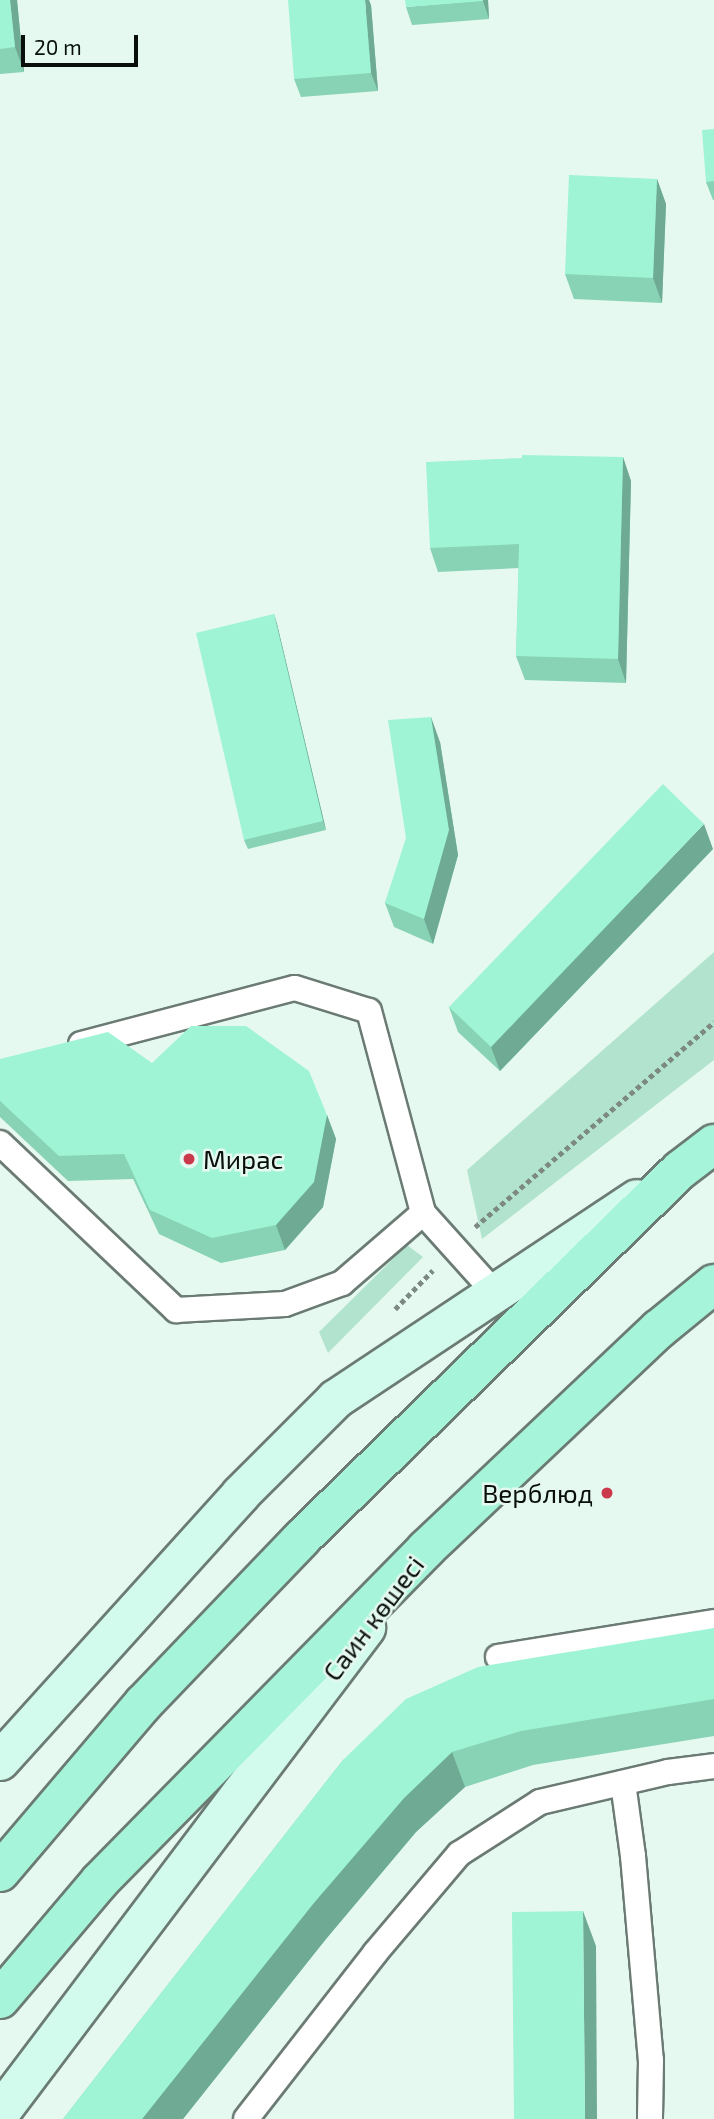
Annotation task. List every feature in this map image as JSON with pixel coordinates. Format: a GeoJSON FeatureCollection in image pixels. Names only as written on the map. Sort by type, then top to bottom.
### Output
{"type":"FeatureCollection","features":[{"type":"Feature","properties":{"kind":"main road"},"geometry":{"type":"LineString","coordinates":[[0,1872],[144,1703],[302,1538],[680,1170],[714,1143]]}},
{"type":"Feature","properties":{"kind":"main road"},"geometry":{"type":"LineString","coordinates":[[426,1549],[659,1329],[714,1284]]}},
{"type":"Feature","properties":{"kind":"main road","name":"Саин көшесі"},"geometry":{"type":"LineString","coordinates":[[0,1999],[100,1881],[426,1549]]}},
{"type":"Feature","properties":{"kind":"street"},"geometry":{"type":"LineString","coordinates":[[0,1761],[241,1494],[336,1399],[680,1170]]}},
{"type":"Feature","properties":{"kind":"street","name":"Саин көшесі"},"geometry":{"type":"LineString","coordinates":[[0,2113],[426,1549]]}},
{"type":"Feature","properties":{"kind":"lane"},"geometry":{"type":"LineString","coordinates":[[54,1051],[295,988],[369,1011],[423,1213],[495,1293]]}},
{"type":"Feature","properties":{"kind":"lane"},"geometry":{"type":"LineString","coordinates":[[0,1143],[176,1310],[285,1304],[342,1283],[423,1213]]}},
{"type":"Feature","properties":{"kind":"lane"},"geometry":{"type":"LineString","coordinates":[[498,1657],[714,1622]]}},
{"type":"Feature","properties":{"kind":"lane"},"geometry":{"type":"LineString","coordinates":[[246,2119],[375,1954],[459,1854],[540,1802],[714,1766]]}},
{"type":"Feature","properties":{"kind":"lane"},"geometry":{"type":"LineString","coordinates":[[623,1783],[633,1856],[651,2060],[650,2119]]}},
{"type":"Feature","properties":{"kind":"green space"},"geometry":{"type":"Polygon","coordinates":[[[714,952],[714,1060],[482,1239],[467,1170],[714,952]]]}},
{"type":"Feature","properties":{"kind":"green space"},"geometry":{"type":"Polygon","coordinates":[[[407,1245],[423,1257],[328,1353],[319,1332],[407,1245]]]}},
{"type":"Feature","properties":{"kind":"building"},"geometry":{"type":"Polygon","coordinates":[[[0,0],[10,0],[15,47],[0,49],[0,0]]]}},
{"type":"Feature","properties":{"kind":"building"},"geometry":{"type":"Polygon","coordinates":[[[288,0],[365,0],[371,73],[294,79],[288,0]]]}},
{"type":"Feature","properties":{"kind":"building"},"geometry":{"type":"Polygon","coordinates":[[[405,0],[483,0],[483,1],[406,7],[405,0]]]}},
{"type":"Feature","properties":{"kind":"building"},"geometry":{"type":"Polygon","coordinates":[[[714,129],[714,181],[706,182],[702,130],[714,129]]]}},
{"type":"Feature","properties":{"kind":"building"},"geometry":{"type":"Polygon","coordinates":[[[569,175],[657,179],[653,278],[565,274],[569,175]]]}},
{"type":"Feature","properties":{"kind":"building"},"geometry":{"type":"Polygon","coordinates":[[[522,455],[623,457],[618,659],[516,656],[519,544],[430,548],[426,462],[522,458],[522,455]]]}},
{"type":"Feature","properties":{"kind":"building"},"geometry":{"type":"Polygon","coordinates":[[[274,614],[323,821],[244,840],[196,633],[274,614]]]}},
{"type":"Feature","properties":{"kind":"building"},"geometry":{"type":"Polygon","coordinates":[[[431,717],[449,830],[424,919],[385,903],[406,838],[388,720],[431,717]]]}},
{"type":"Feature","properties":{"kind":"building"},"geometry":{"type":"Polygon","coordinates":[[[663,784],[704,824],[491,1047],[449,1007],[663,784]]]}},
{"type":"Feature","properties":{"kind":"building","name":"Мирас"},"geometry":{"type":"Polygon","coordinates":[[[191,1026],[246,1026],[309,1071],[327,1115],[314,1182],[276,1225],[212,1238],[150,1210],[124,1154],[59,1156],[0,1101],[0,1059],[108,1032],[152,1063],[191,1026]]]}},
{"type":"Feature","properties":{"kind":"building"},"geometry":{"type":"Polygon","coordinates":[[[714,1628],[714,1699],[521,1731],[452,1752],[404,1798],[313,1904],[142,2119],[63,2119],[343,1760],[406,1699],[478,1667],[714,1628]]]}},
{"type":"Feature","properties":{"kind":"building"},"geometry":{"type":"Polygon","coordinates":[[[583,1911],[585,2119],[514,2119],[512,1912],[583,1911]]]}},
{"type":"Feature","properties":{"kind":"place","name":"Мирас"},"geometry":{"type":"Point","coordinates":[189,1159]}},
{"type":"Feature","properties":{"kind":"place","name":"Верблюд"},"geometry":{"type":"Point","coordinates":[607,1493]}}]}
